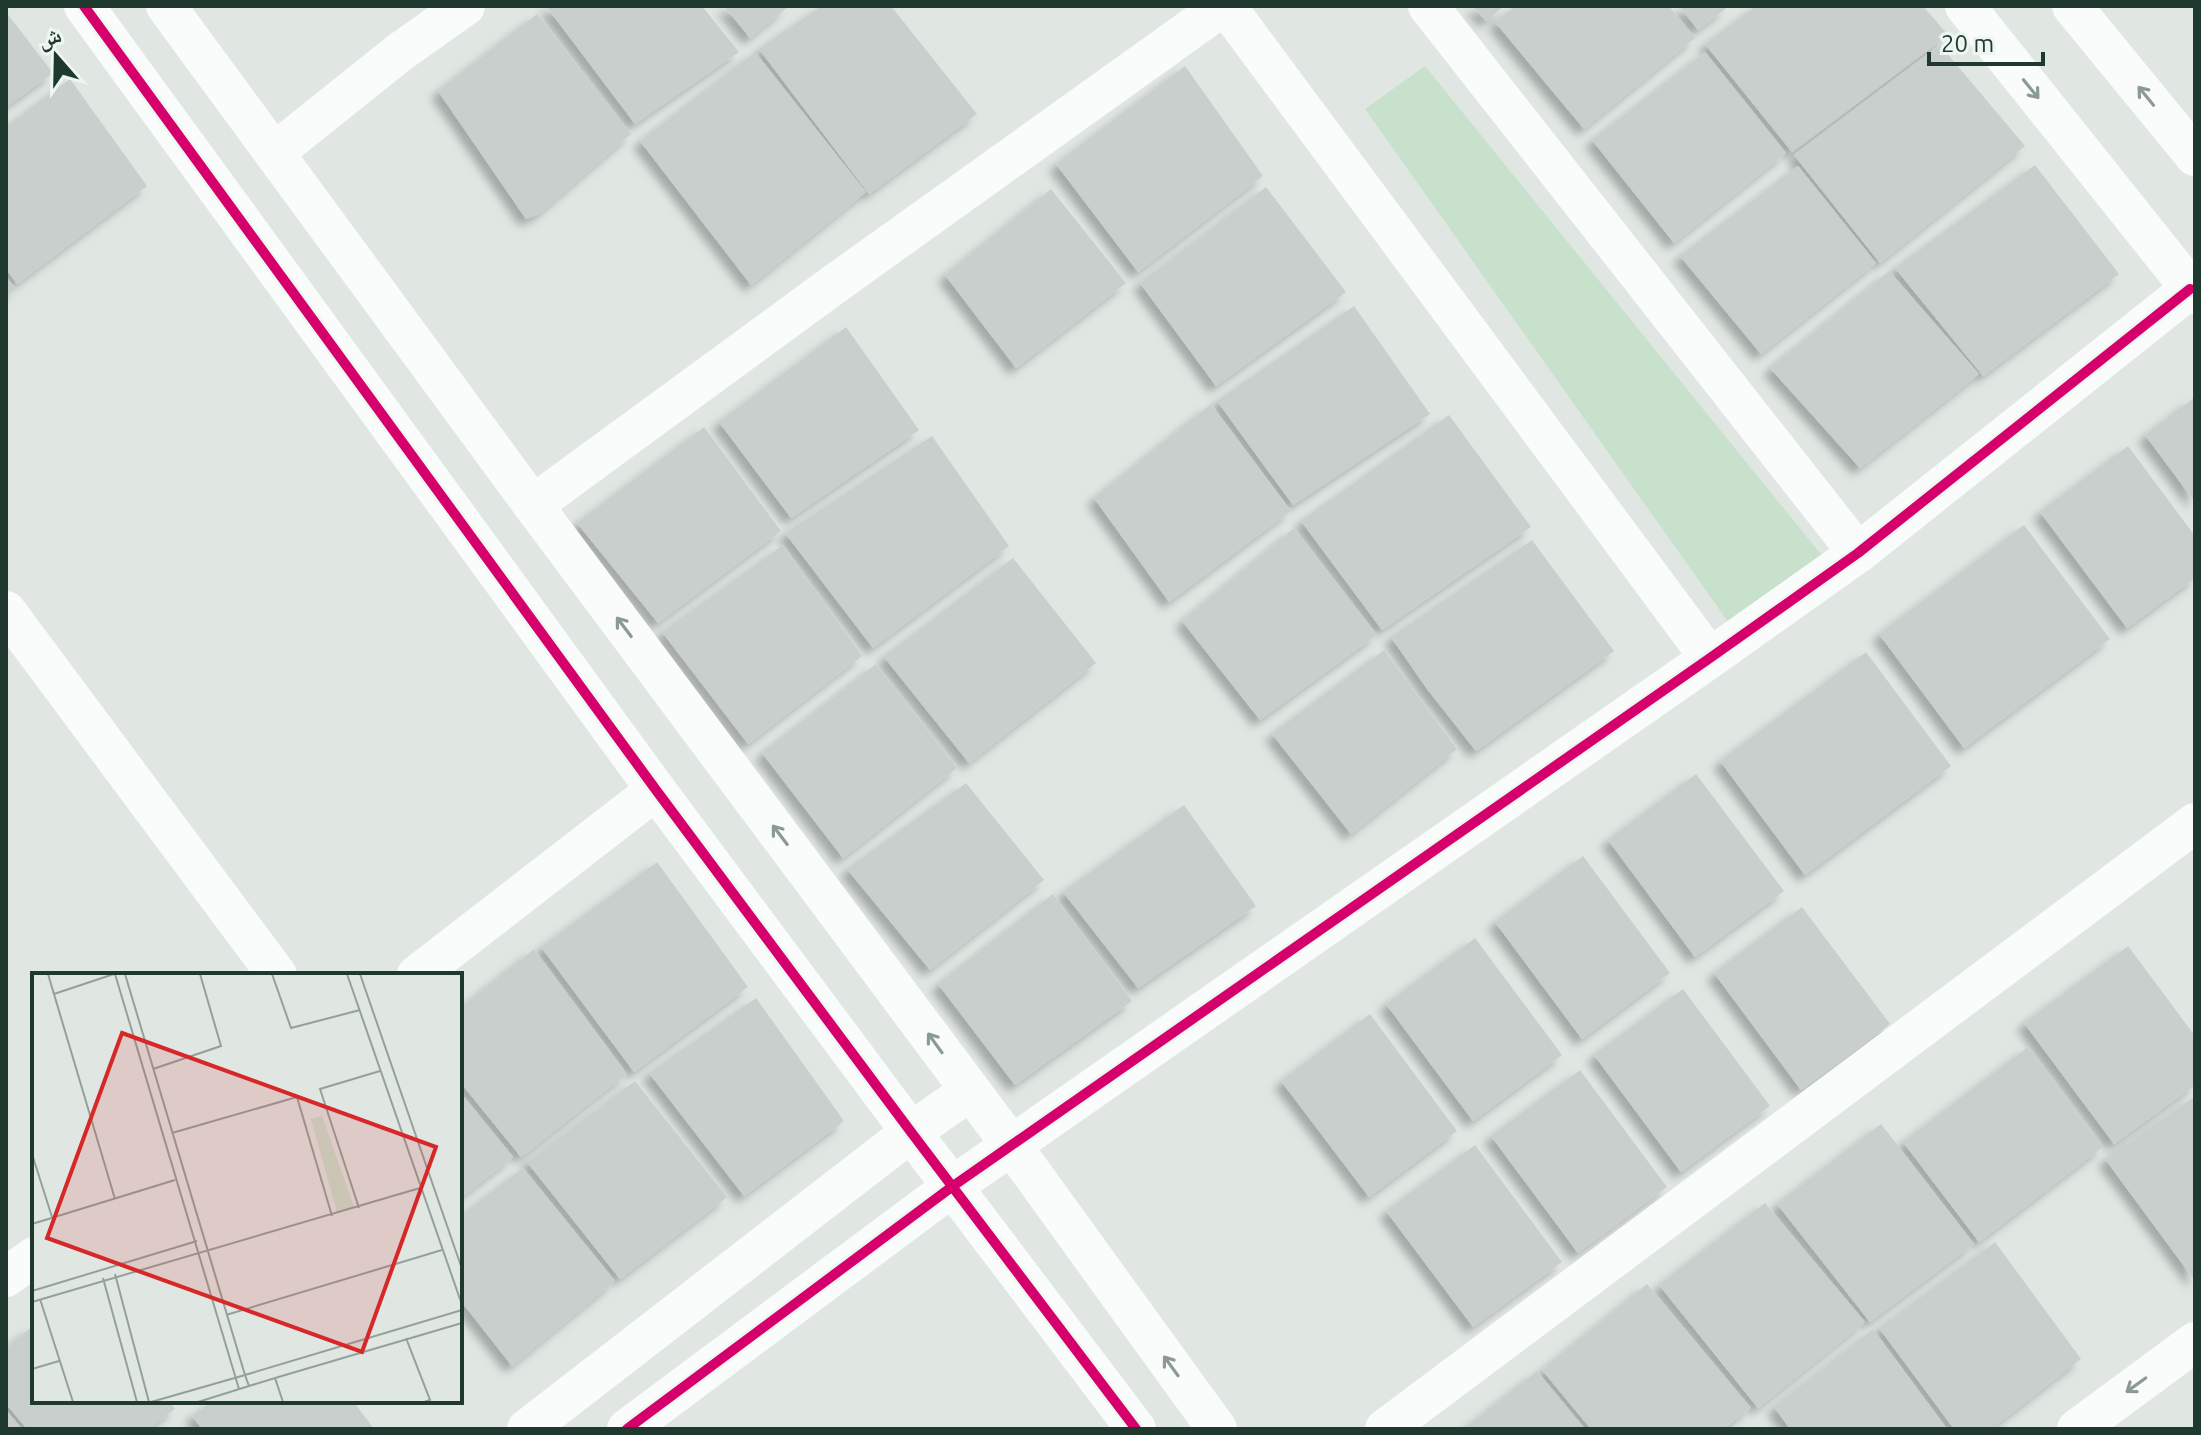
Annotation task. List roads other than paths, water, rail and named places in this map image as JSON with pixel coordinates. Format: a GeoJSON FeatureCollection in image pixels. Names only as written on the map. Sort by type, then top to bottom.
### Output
{"type":"FeatureCollection","features":[{"type":"Feature","properties":{"kind":"street"},"geometry":{"type":"LineString","coordinates":[[84,6],[656,790],[1136,1429]]}},
{"type":"Feature","properties":{"kind":"street"},"geometry":{"type":"LineString","coordinates":[[166,6],[533,505],[1012,1146],[1217,1429]]}},
{"type":"Feature","properties":{"kind":"street"},"geometry":{"type":"LineString","coordinates":[[275,152],[400,52],[465,6]]}},
{"type":"Feature","properties":{"kind":"street"},"geometry":{"type":"LineString","coordinates":[[533,505],[836,283],[1224,6],[1710,658]]}},
{"type":"Feature","properties":{"kind":"street"},"geometry":{"type":"LineString","coordinates":[[1428,6],[1858,553]]}},
{"type":"Feature","properties":{"kind":"street"},"geometry":{"type":"LineString","coordinates":[[627,1429],[953,1186],[1858,553],[2193,292],[1965,6]]}},
{"type":"Feature","properties":{"kind":"street"},"geometry":{"type":"LineString","coordinates":[[2072,6],[2195,156]]}},
{"type":"Feature","properties":{"kind":"street"},"geometry":{"type":"LineString","coordinates":[[6,611],[276,973]]}},
{"type":"Feature","properties":{"kind":"street"},"geometry":{"type":"LineString","coordinates":[[420,973],[656,790]]}},
{"type":"Feature","properties":{"kind":"street"},"geometry":{"type":"LineString","coordinates":[[1385,1429],[2195,823]]}},
{"type":"Feature","properties":{"kind":"street"},"geometry":{"type":"LineString","coordinates":[[527,1429],[911,1132],[970,1091]]}},
{"type":"Feature","properties":{"kind":"street"},"geometry":{"type":"LineString","coordinates":[[6,1277],[32,1258]]}},
{"type":"Feature","properties":{"kind":"street"},"geometry":{"type":"LineString","coordinates":[[2077,1429],[2195,1342]]}}]}
